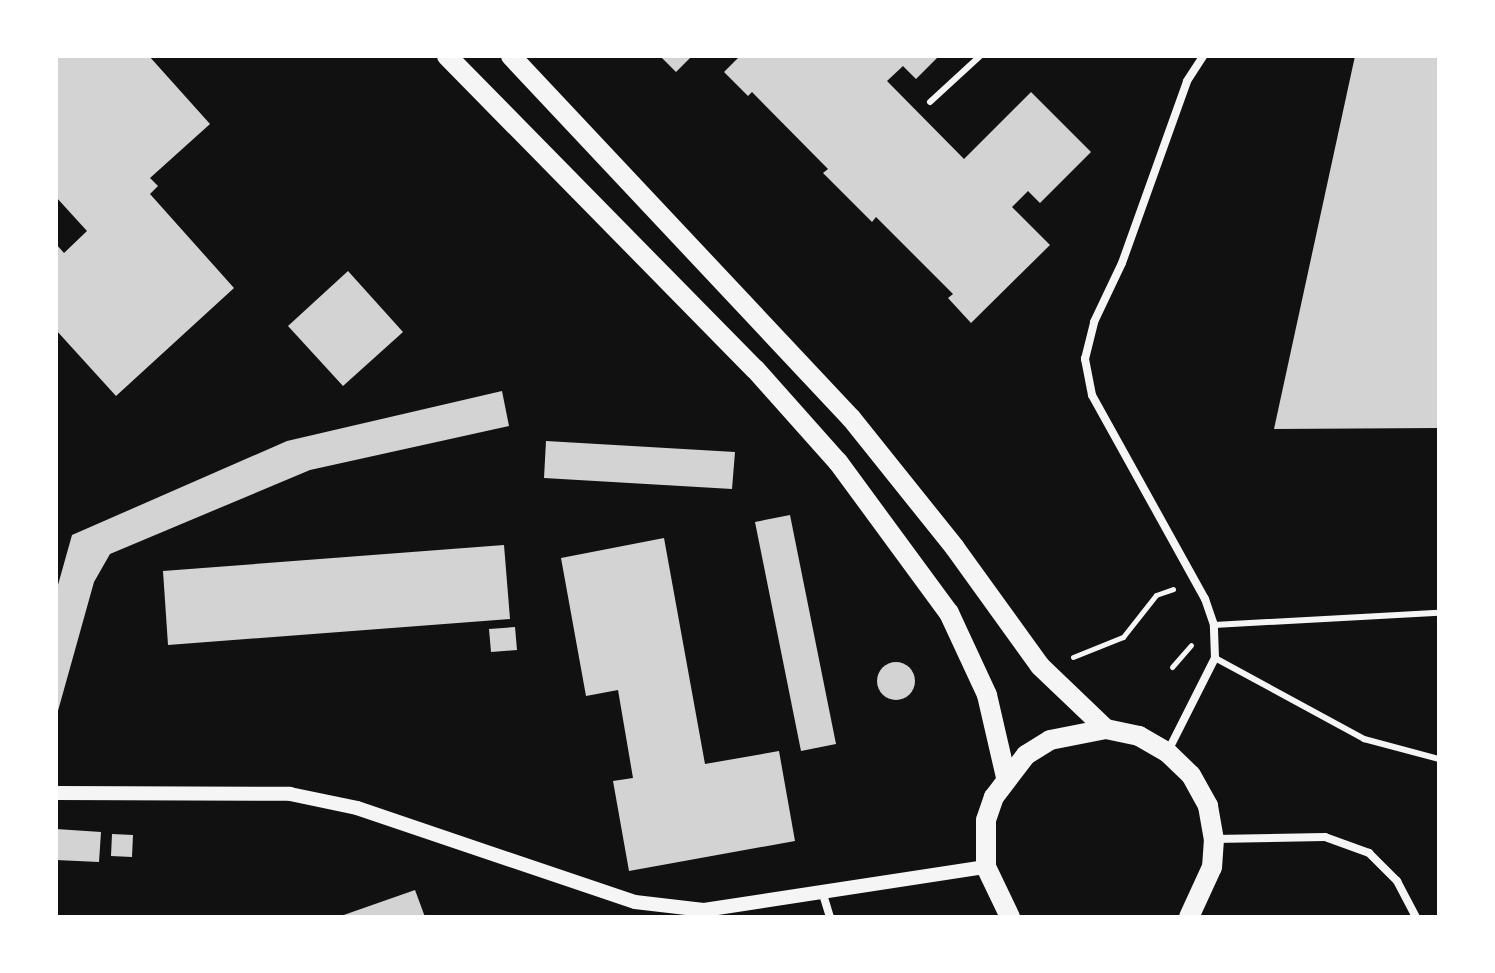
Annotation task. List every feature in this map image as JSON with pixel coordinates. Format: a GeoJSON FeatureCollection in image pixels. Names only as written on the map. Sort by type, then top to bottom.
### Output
{"type":"FeatureCollection","features":[{"type":"Feature","properties":{"kind":"main road"},"geometry":{"type":"LineString","coordinates":[[447,56],[755,369],[838,462],[949,613],[987,695],[1006,777]]}},
{"type":"Feature","properties":{"kind":"main road"},"geometry":{"type":"LineString","coordinates":[[511,56],[851,418],[955,548],[1040,666],[1106,729]]}},
{"type":"Feature","properties":{"kind":"main road"},"geometry":{"type":"LineString","coordinates":[[1010,917],[986,867],[986,820],[1006,777],[1050,740],[1106,729],[1139,736],[1167,752],[1191,775],[1208,806],[1214,839],[1208,880],[1189,917]]}},
{"type":"Feature","properties":{"kind":"street"},"geometry":{"type":"LineString","coordinates":[[1167,752],[1215,658],[1214,625],[1205,599],[1092,395],[1085,359],[1094,322],[1122,263],[1187,81],[1203,56]]}},
{"type":"Feature","properties":{"kind":"street"},"geometry":{"type":"LineString","coordinates":[[56,793],[290,794],[357,808],[635,902],[704,910],[986,867]]}},
{"type":"Feature","properties":{"kind":"street"},"geometry":{"type":"LineString","coordinates":[[1214,839],[1325,837],[1369,853],[1397,881],[1416,917]]}},
{"type":"Feature","properties":{"kind":"street"},"geometry":{"type":"LineString","coordinates":[[822,891],[830,917]]}},
{"type":"Feature","properties":{"kind":"lane"},"geometry":{"type":"LineString","coordinates":[[930,102],[980,56]]}},
{"type":"Feature","properties":{"kind":"lane"},"geometry":{"type":"LineString","coordinates":[[1214,625],[1439,613]]}},
{"type":"Feature","properties":{"kind":"lane"},"geometry":{"type":"LineString","coordinates":[[1215,658],[1364,739],[1439,759]]}},
{"type":"Feature","properties":{"kind":"path"},"geometry":{"type":"LineString","coordinates":[[1068,658],[1123,637],[1156,595],[1173,588],[1180,597]]}},
{"type":"Feature","properties":{"kind":"path"},"geometry":{"type":"LineString","coordinates":[[1172,667],[1193,642],[1191,630]]}},
{"type":"Feature","properties":{"kind":"building"},"geometry":{"type":"Polygon","coordinates":[[[56,56],[149,56],[210,124],[150,178],[158,186],[150,194],[234,288],[116,396],[56,330],[56,244],[64,253],[87,231],[56,197],[56,56]]]}},
{"type":"Feature","properties":{"kind":"building"},"geometry":{"type":"Polygon","coordinates":[[[660,56],[692,56],[676,72],[660,56]]]}},
{"type":"Feature","properties":{"kind":"building"},"geometry":{"type":"Polygon","coordinates":[[[740,56],[939,56],[916,79],[903,66],[887,81],[964,159],[1031,92],[1091,152],[1040,203],[1028,191],[1012,207],[1050,245],[971,323],[948,298],[953,294],[876,217],[872,222],[823,173],[828,169],[752,92],[748,96],[724,72],[740,56]]]}},
{"type":"Feature","properties":{"kind":"building"},"geometry":{"type":"Polygon","coordinates":[[[1355,56],[1439,56],[1439,428],[1274,429],[1355,56]]]}},
{"type":"Feature","properties":{"kind":"building"},"geometry":{"type":"Polygon","coordinates":[[[348,271],[403,332],[343,386],[288,326],[348,271]]]}},
{"type":"Feature","properties":{"kind":"building"},"geometry":{"type":"Polygon","coordinates":[[[502,391],[509,426],[310,470],[110,554],[94,582],[56,718],[56,592],[72,535],[287,441],[502,391]]]}},
{"type":"Feature","properties":{"kind":"building"},"geometry":{"type":"Polygon","coordinates":[[[546,441],[735,452],[732,489],[544,478],[546,441]]]}},
{"type":"Feature","properties":{"kind":"building"},"geometry":{"type":"Polygon","coordinates":[[[790,515],[836,744],[801,751],[755,522],[790,515]]]}},
{"type":"Feature","properties":{"kind":"building"},"geometry":{"type":"Polygon","coordinates":[[[664,538],[705,764],[779,751],[795,841],[629,871],[613,781],[633,778],[618,690],[586,696],[561,558],[664,538]]]}},
{"type":"Feature","properties":{"kind":"building"},"geometry":{"type":"Polygon","coordinates":[[[504,545],[510,619],[168,645],[163,571],[504,545]]]}},
{"type":"Feature","properties":{"kind":"building"},"geometry":{"type":"Polygon","coordinates":[[[515,627],[517,650],[491,652],[489,629],[515,627]]]}},
{"type":"Feature","properties":{"kind":"building"},"geometry":{"type":"Polygon","coordinates":[[[896,662],[909,668],[915,681],[909,694],[896,700],[883,694],[877,681],[883,668],[896,662]]]}},
{"type":"Feature","properties":{"kind":"building"},"geometry":{"type":"Polygon","coordinates":[[[56,829],[101,832],[99,862],[56,860],[56,829]]]}},
{"type":"Feature","properties":{"kind":"building"},"geometry":{"type":"Polygon","coordinates":[[[112,834],[133,835],[132,857],[111,856],[112,834]]]}},
{"type":"Feature","properties":{"kind":"building"},"geometry":{"type":"Polygon","coordinates":[[[415,890],[425,917],[338,917],[415,890]]]}}]}
